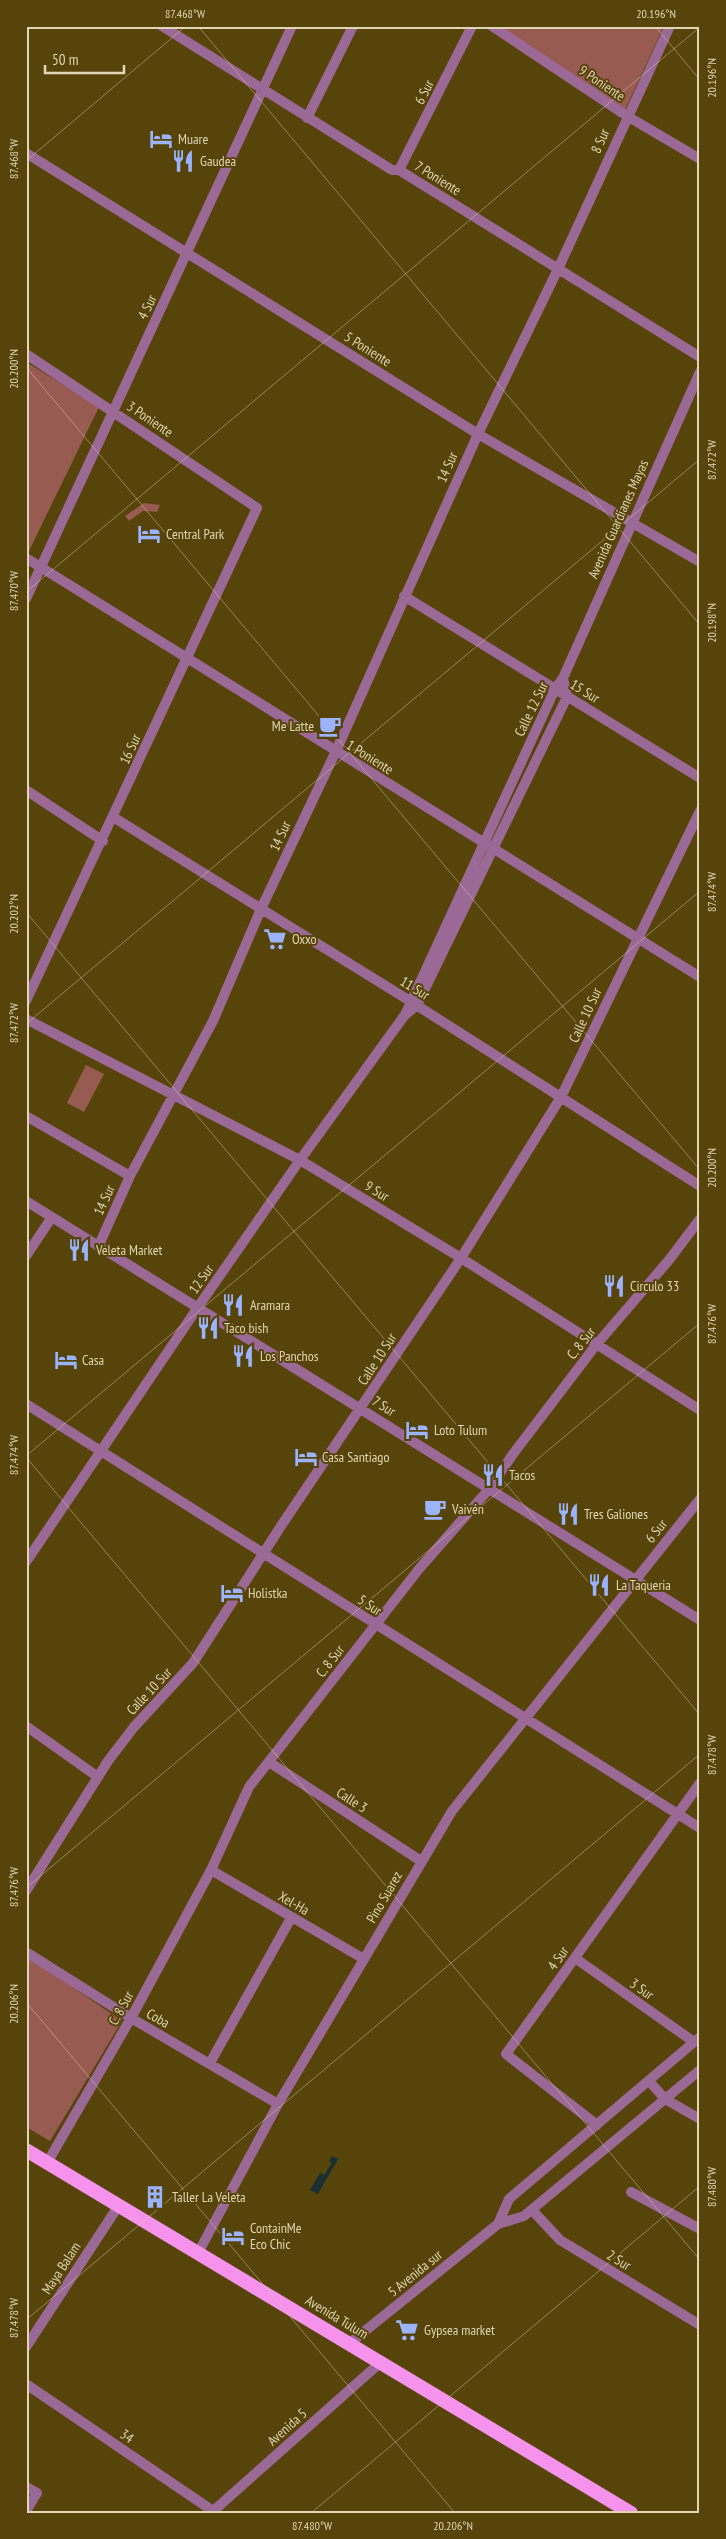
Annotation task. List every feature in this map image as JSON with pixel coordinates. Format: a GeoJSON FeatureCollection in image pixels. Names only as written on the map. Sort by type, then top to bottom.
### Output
{"type":"FeatureCollection","features":[{"type":"Feature","properties":{"kind":"highway","name":"Avenida Tulum"},"geometry":{"type":"LineString","coordinates":[[26,2150],[631,2513]]}},
{"type":"Feature","properties":{"kind":"street","name":"7 Poniente"},"geometry":{"type":"LineString","coordinates":[[162,26],[262,87],[307,118],[392,170],[399,170],[700,358]]}},
{"type":"Feature","properties":{"kind":"street","name":"4 Sur"},"geometry":{"type":"LineString","coordinates":[[26,599],[112,411],[188,253],[262,87],[292,26]]}},
{"type":"Feature","properties":{"kind":"street"},"geometry":{"type":"LineString","coordinates":[[307,118],[353,26]]}},
{"type":"Feature","properties":{"kind":"street","name":"6 Sur"},"geometry":{"type":"LineString","coordinates":[[399,170],[472,26]]}},
{"type":"Feature","properties":{"kind":"street","name":"9 Poniente"},"geometry":{"type":"LineString","coordinates":[[492,26],[627,116],[700,159]]}},
{"type":"Feature","properties":{"kind":"street","name":"8 Sur"},"geometry":{"type":"LineString","coordinates":[[478,434],[558,269],[670,26]]}},
{"type":"Feature","properties":{"kind":"street","name":"5 Poniente"},"geometry":{"type":"LineString","coordinates":[[26,153],[478,434],[632,521],[700,562]]}},
{"type":"Feature","properties":{"kind":"street","name":"3 Poniente"},"geometry":{"type":"LineString","coordinates":[[26,354],[257,508]]}},
{"type":"Feature","properties":{"kind":"street","name":"Avenida Guardianes Mayas"},"geometry":{"type":"LineString","coordinates":[[563,678],[700,372]]}},
{"type":"Feature","properties":{"kind":"street","name":"14 Sur"},"geometry":{"type":"LineString","coordinates":[[99,1245],[130,1176],[213,1021],[261,909],[336,751],[478,434]]}},
{"type":"Feature","properties":{"kind":"street","name":"16 Sur"},"geometry":{"type":"LineString","coordinates":[[26,1001],[103,841],[257,508]]}},
{"type":"Feature","properties":{"kind":"street","name":"1 Poniente"},"geometry":{"type":"LineString","coordinates":[[26,558],[636,939],[700,977]]}},
{"type":"Feature","properties":{"kind":"street","name":"15 Sur"},"geometry":{"type":"LineString","coordinates":[[404,596],[700,778]]}},
{"type":"Feature","properties":{"kind":"street","name":"Calle 12 Sur"},"geometry":{"type":"LineString","coordinates":[[414,1003],[483,843],[555,689],[563,678]]}},
{"type":"Feature","properties":{"kind":"street","name":"Calle 12 Sur"},"geometry":{"type":"LineString","coordinates":[[404,1016],[414,1003],[493,849],[567,697],[563,678]]}},
{"type":"Feature","properties":{"kind":"street"},"geometry":{"type":"LineString","coordinates":[[26,790],[103,841]]}},
{"type":"Feature","properties":{"kind":"street"},"geometry":{"type":"LineString","coordinates":[[505,796],[516,800]]}},
{"type":"Feature","properties":{"kind":"street","name":"Calle 10 Sur"},"geometry":{"type":"LineString","coordinates":[[26,1891],[98,1777],[134,1727],[193,1663],[264,1552],[461,1258],[561,1097],[636,939],[700,811]]}},
{"type":"Feature","properties":{"kind":"street","name":"11 Sur"},"geometry":{"type":"LineString","coordinates":[[113,817],[414,1003],[700,1186]]}},
{"type":"Feature","properties":{"kind":"street","name":"12 Sur"},"geometry":{"type":"LineString","coordinates":[[26,1562],[198,1307],[300,1160],[404,1016]]}},
{"type":"Feature","properties":{"kind":"street","name":"9 Sur"},"geometry":{"type":"LineString","coordinates":[[26,1018],[300,1160],[461,1258],[700,1410]]}},
{"type":"Feature","properties":{"kind":"street"},"geometry":{"type":"LineString","coordinates":[[26,1116],[130,1176]]}},
{"type":"Feature","properties":{"kind":"street","name":"7 Sur"},"geometry":{"type":"LineString","coordinates":[[26,1201],[700,1620]]}},
{"type":"Feature","properties":{"kind":"street"},"geometry":{"type":"LineString","coordinates":[[26,1256],[52,1217]]}},
{"type":"Feature","properties":{"kind":"street","name":"C. 8 Sur"},"geometry":{"type":"LineString","coordinates":[[47,2163],[131,2018],[211,1870],[249,1787],[419,1570],[490,1488],[596,1345],[669,1260],[700,1219]]}},
{"type":"Feature","properties":{"kind":"street","name":"5 Sur"},"geometry":{"type":"LineString","coordinates":[[26,1404],[700,1828]]}},
{"type":"Feature","properties":{"kind":"street","name":"6 Sur"},"geometry":{"type":"LineString","coordinates":[[634,1580],[700,1499]]}},
{"type":"Feature","properties":{"kind":"street","name":"Pino Suarez"},"geometry":{"type":"LineString","coordinates":[[198,2253],[278,2104],[452,1811],[634,1580]]}},
{"type":"Feature","properties":{"kind":"street"},"geometry":{"type":"LineString","coordinates":[[26,1726],[98,1777]]}},
{"type":"Feature","properties":{"kind":"street","name":"Calle 3"},"geometry":{"type":"LineString","coordinates":[[269,1762],[421,1861]]}},
{"type":"Feature","properties":{"kind":"street","name":"4 Sur"},"geometry":{"type":"LineString","coordinates":[[597,2125],[506,2054],[676,1813],[700,1783]]}},
{"type":"Feature","properties":{"kind":"street","name":"Xel-Ha"},"geometry":{"type":"LineString","coordinates":[[211,1870],[364,1959]]}},
{"type":"Feature","properties":{"kind":"street"},"geometry":{"type":"LineString","coordinates":[[210,2063],[291,1918]]}},
{"type":"Feature","properties":{"kind":"street","name":"Coba"},"geometry":{"type":"LineString","coordinates":[[26,1952],[131,2018],[278,2104]]}},
{"type":"Feature","properties":{"kind":"street","name":"3 Sur"},"geometry":{"type":"LineString","coordinates":[[575,1958],[697,2040]]}},
{"type":"Feature","properties":{"kind":"street"},"geometry":{"type":"LineString","coordinates":[[498,2224],[509,2199],[697,2040]]}},
{"type":"Feature","properties":{"kind":"street"},"geometry":{"type":"LineString","coordinates":[[498,2224],[524,2216],[532,2210],[700,2070]]}},
{"type":"Feature","properties":{"kind":"street"},"geometry":{"type":"LineString","coordinates":[[649,2080],[666,2099],[700,2119]]}},
{"type":"Feature","properties":{"kind":"street"},"geometry":{"type":"LineString","coordinates":[[631,2192],[700,2229]]}},
{"type":"Feature","properties":{"kind":"street","name":"Maya Balam"},"geometry":{"type":"LineString","coordinates":[[26,2347],[119,2205]]}},
{"type":"Feature","properties":{"kind":"street","name":"2 Sur"},"geometry":{"type":"LineString","coordinates":[[532,2210],[560,2240],[700,2325]]}},
{"type":"Feature","properties":{"kind":"street","name":"5 Avenida sur"},"geometry":{"type":"LineString","coordinates":[[350,2344],[498,2224]]}},
{"type":"Feature","properties":{"kind":"street","name":"Avenida 5"},"geometry":{"type":"LineString","coordinates":[[212,2512],[381,2362]]}},
{"type":"Feature","properties":{"kind":"street","name":"34"},"geometry":{"type":"LineString","coordinates":[[26,2384],[212,2512]]}},
{"type":"Feature","properties":{"kind":"street"},"geometry":{"type":"LineString","coordinates":[[26,2487],[37,2494],[26,2511]]}},
{"type":"Feature","properties":{"kind":"shaded area"},"geometry":{"type":"Polygon","coordinates":[[[499,26],[664,26],[625,110],[499,26]]]}},
{"type":"Feature","properties":{"kind":"shaded area"},"geometry":{"type":"Polygon","coordinates":[[[26,362],[99,407],[28,553],[26,552],[26,362]]]}},
{"type":"Feature","properties":{"kind":"shaded area"},"geometry":{"type":"Polygon","coordinates":[[[144,503],[160,505],[157,512],[143,511],[129,521],[125,516],[144,503]]]}},
{"type":"Feature","properties":{"kind":"shaded area"},"geometry":{"type":"Polygon","coordinates":[[[86,1065],[104,1074],[84,1112],[67,1103],[86,1065]]]}},
{"type":"Feature","properties":{"kind":"shaded area"},"geometry":{"type":"Polygon","coordinates":[[[26,1955],[122,2021],[50,2141],[26,2127],[26,1955]]]}},
{"type":"Feature","properties":{"kind":"water"},"geometry":{"type":"Polygon","coordinates":[[[332,2156],[338,2159],[318,2194],[310,2190],[320,2173],[324,2175],[332,2163],[329,2161],[332,2156]]]}},
{"type":"Feature","properties":{"kind":"place","name":"Muare"},"geometry":{"type":"Point","coordinates":[161,139]}},
{"type":"Feature","properties":{"kind":"place","name":"Gaudea"},"geometry":{"type":"Point","coordinates":[183,161]}},
{"type":"Feature","properties":{"kind":"place","name":"Central Park"},"geometry":{"type":"Point","coordinates":[149,534]}},
{"type":"Feature","properties":{"kind":"place","name":"Me Latte"},"geometry":{"type":"Point","coordinates":[330,726]}},
{"type":"Feature","properties":{"kind":"place","name":"Oxxo"},"geometry":{"type":"Point","coordinates":[275,939]}},
{"type":"Feature","properties":{"kind":"place","name":"Veleta Market"},"geometry":{"type":"Point","coordinates":[79,1250]}},
{"type":"Feature","properties":{"kind":"place","name":"Circulo 33"},"geometry":{"type":"Point","coordinates":[614,1286]}},
{"type":"Feature","properties":{"kind":"place","name":"Aramara"},"geometry":{"type":"Point","coordinates":[233,1305]}},
{"type":"Feature","properties":{"kind":"place","name":"Taco bish"},"geometry":{"type":"Point","coordinates":[208,1328]}},
{"type":"Feature","properties":{"kind":"place","name":"Los Panchos"},"geometry":{"type":"Point","coordinates":[243,1356]}},
{"type":"Feature","properties":{"kind":"place","name":"Casa"},"geometry":{"type":"Point","coordinates":[66,1360]}},
{"type":"Feature","properties":{"kind":"place","name":"Loto Tulum"},"geometry":{"type":"Point","coordinates":[417,1430]}},
{"type":"Feature","properties":{"kind":"place","name":"Casa Santiago"},"geometry":{"type":"Point","coordinates":[306,1457]}},
{"type":"Feature","properties":{"kind":"place","name":"Tacos"},"geometry":{"type":"Point","coordinates":[493,1475]}},
{"type":"Feature","properties":{"kind":"place","name":"Vaivén"},"geometry":{"type":"Point","coordinates":[435,1509]}},
{"type":"Feature","properties":{"kind":"place","name":"Tres Galiones"},"geometry":{"type":"Point","coordinates":[568,1514]}},
{"type":"Feature","properties":{"kind":"place","name":"La Taqueria"},"geometry":{"type":"Point","coordinates":[599,1585]}},
{"type":"Feature","properties":{"kind":"place","name":"Holistka"},"geometry":{"type":"Point","coordinates":[232,1593]}},
{"type":"Feature","properties":{"kind":"place","name":"Taller La Veleta"},"geometry":{"type":"Point","coordinates":[155,2197]}},
{"type":"Feature","properties":{"kind":"place","name":"ContainMe Eco Chic"},"geometry":{"type":"Point","coordinates":[233,2236]}},
{"type":"Feature","properties":{"kind":"place","name":"Gypsea market"},"geometry":{"type":"Point","coordinates":[407,2330]}}]}
